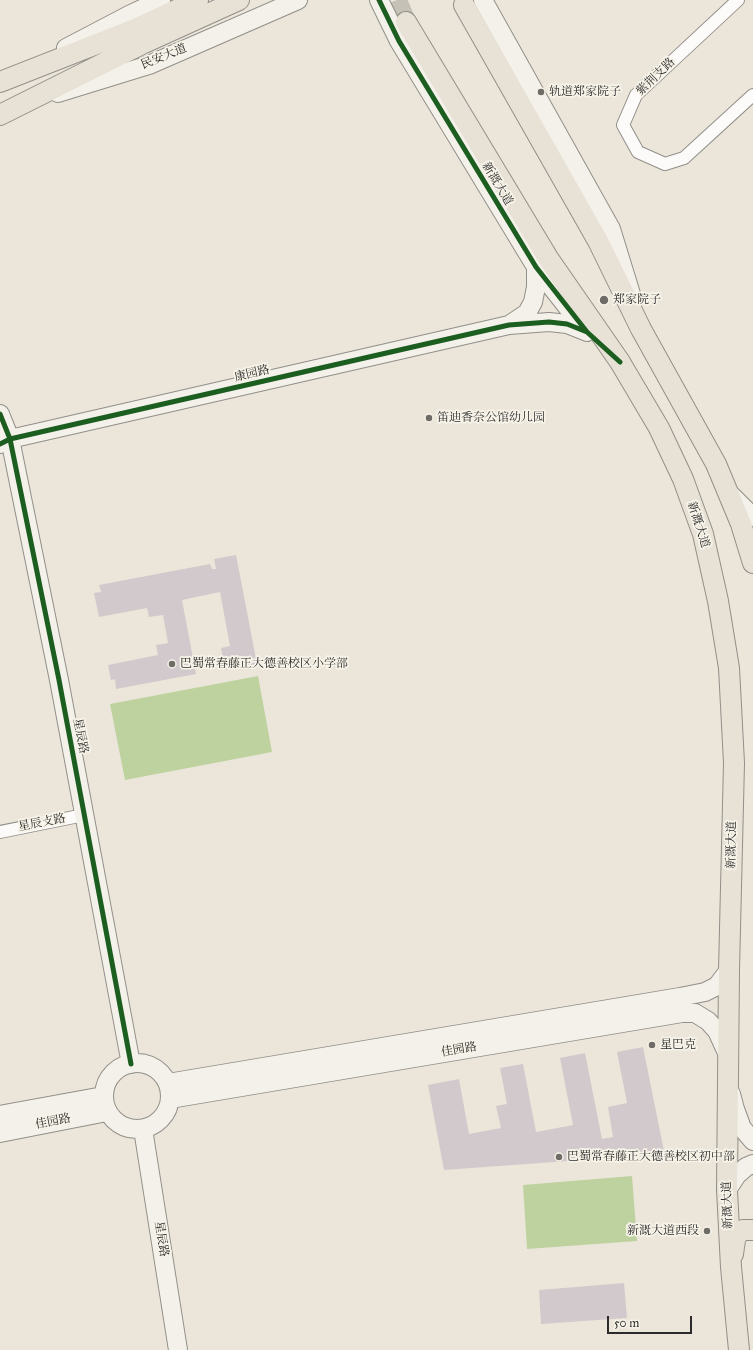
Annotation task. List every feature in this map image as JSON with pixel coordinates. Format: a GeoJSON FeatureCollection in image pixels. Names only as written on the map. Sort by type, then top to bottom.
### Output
{"type":"FeatureCollection","features":[{"type":"Feature","properties":{"kind":"main road"},"geometry":{"type":"LineString","coordinates":[[139,37],[198,0]]}},
{"type":"Feature","properties":{"kind":"main road"},"geometry":{"type":"LineString","coordinates":[[7,79],[139,37],[239,0]]}},
{"type":"Feature","properties":{"kind":"main road"},"geometry":{"type":"LineString","coordinates":[[474,2],[598,241],[641,329],[716,464],[741,524],[753,563]]}},
{"type":"Feature","properties":{"kind":"main road","name":"新溉大道"},"geometry":{"type":"LineString","coordinates":[[406,22],[548,258],[620,362],[659,428],[683,479],[703,534],[718,601],[729,668],[734,763],[729,970],[727,1190],[731,1267],[739,1350]]}},
{"type":"Feature","properties":{"kind":"main road","name":"民安大道"},"geometry":{"type":"LineString","coordinates":[[0,115],[25,103],[139,37]]}},
{"type":"Feature","properties":{"kind":"main road"},"geometry":{"type":"LineString","coordinates":[[731,1267],[735,1240],[738,1233],[743,1230],[753,1230]]}},
{"type":"Feature","properties":{"kind":"street"},"geometry":{"type":"LineString","coordinates":[[7,79],[129,15],[161,0]]}},
{"type":"Feature","properties":{"kind":"street","name":"民安大道"},"geometry":{"type":"LineString","coordinates":[[25,103],[149,64],[298,0]]}},
{"type":"Feature","properties":{"kind":"street","name":"新溉大道"},"geometry":{"type":"LineString","coordinates":[[379,0],[399,41],[536,267],[588,332],[620,362]]}},
{"type":"Feature","properties":{"kind":"street"},"geometry":{"type":"LineString","coordinates":[[390,0],[390,8],[399,41]]}},
{"type":"Feature","properties":{"kind":"street","name":"紫荆支路"},"geometry":{"type":"LineString","coordinates":[[738,0],[636,95],[623,125],[638,152],[665,164],[684,158],[753,95]]}},
{"type":"Feature","properties":{"kind":"street"},"geometry":{"type":"LineString","coordinates":[[509,325],[527,313],[533,302],[536,287],[536,267]]}},
{"type":"Feature","properties":{"kind":"street"},"geometry":{"type":"LineString","coordinates":[[509,325],[550,322],[567,324],[588,332]]}},
{"type":"Feature","properties":{"kind":"street","name":"康园路"},"geometry":{"type":"LineString","coordinates":[[5,442],[509,325]]}},
{"type":"Feature","properties":{"kind":"street","name":"星辰路"},"geometry":{"type":"LineString","coordinates":[[0,414],[59,680],[130,1064]]}},
{"type":"Feature","properties":{"kind":"street"},"geometry":{"type":"LineString","coordinates":[[726,490],[753,517]]}},
{"type":"Feature","properties":{"kind":"street","name":"星辰支路"},"geometry":{"type":"LineString","coordinates":[[0,832],[84,815]]}},
{"type":"Feature","properties":{"kind":"street","name":"佳园路"},"geometry":{"type":"LineString","coordinates":[[169,1091],[705,992],[717,986],[729,970]]}},
{"type":"Feature","properties":{"kind":"street","name":"佳园路"},"geometry":{"type":"LineString","coordinates":[[169,1091],[682,1013],[695,1014],[708,1021],[717,1031],[728,1055]]}},
{"type":"Feature","properties":{"kind":"street"},"geometry":{"type":"LineString","coordinates":[[140,1063],[159,1071],[169,1091],[168,1107],[161,1118],[151,1126],[143,1129],[134,1130],[118,1124],[105,1104],[108,1080],[114,1072],[130,1064],[140,1063]]}},
{"type":"Feature","properties":{"kind":"street"},"geometry":{"type":"LineString","coordinates":[[728,1081],[735,1109],[742,1128],[753,1141]]}},
{"type":"Feature","properties":{"kind":"street","name":"佳园路"},"geometry":{"type":"LineString","coordinates":[[0,1115],[105,1104]]}},
{"type":"Feature","properties":{"kind":"street","name":"佳园路"},"geometry":{"type":"LineString","coordinates":[[0,1133],[105,1104]]}},
{"type":"Feature","properties":{"kind":"street","name":"星辰路"},"geometry":{"type":"LineString","coordinates":[[143,1129],[178,1350]]}},
{"type":"Feature","properties":{"kind":"street"},"geometry":{"type":"LineString","coordinates":[[727,1190],[737,1175],[746,1167],[753,1164]]}},
{"type":"Feature","properties":{"kind":"green space"},"geometry":{"type":"Polygon","coordinates":[[[258,676],[272,752],[125,780],[110,704],[258,676]]]}},
{"type":"Feature","properties":{"kind":"green space"},"geometry":{"type":"Polygon","coordinates":[[[632,1176],[637,1241],[527,1249],[523,1185],[632,1176]]]}},
{"type":"Feature","properties":{"kind":"building"},"geometry":{"type":"Polygon","coordinates":[[[236,555],[257,664],[225,670],[221,648],[230,646],[220,592],[182,600],[196,674],[116,689],[115,679],[111,680],[108,665],[158,655],[156,645],[168,643],[163,615],[149,617],[147,608],[99,617],[94,593],[101,592],[99,585],[210,564],[212,569],[216,569],[214,559],[236,555]]]}},
{"type":"Feature","properties":{"kind":"building"},"geometry":{"type":"Polygon","coordinates":[[[643,1047],[664,1151],[637,1156],[444,1170],[428,1085],[459,1079],[469,1134],[501,1128],[496,1106],[507,1104],[500,1068],[523,1064],[536,1132],[573,1125],[560,1058],[585,1053],[602,1139],[613,1137],[608,1107],[627,1103],[617,1052],[643,1047]]]}},
{"type":"Feature","properties":{"kind":"building"},"geometry":{"type":"Polygon","coordinates":[[[624,1283],[627,1318],[541,1324],[539,1290],[624,1283]]]}},
{"type":"Feature","properties":{"kind":"tunnel"},"geometry":{"type":"LineString","coordinates":[[397,0],[406,22]]}},
{"type":"Feature","properties":{"kind":"cycle path"},"geometry":{"type":"LineString","coordinates":[[379,0],[399,41],[536,267],[587,332],[620,362]]}},
{"type":"Feature","properties":{"kind":"cycle path"},"geometry":{"type":"LineString","coordinates":[[0,444],[10,439],[509,325],[549,322],[567,324],[587,332]]}},
{"type":"Feature","properties":{"kind":"cycle path"},"geometry":{"type":"LineString","coordinates":[[0,414],[10,439],[59,680],[131,1064]]}},
{"type":"Feature","properties":{"kind":"place","name":"轨道郑家院子"},"geometry":{"type":"Point","coordinates":[541,92]}},
{"type":"Feature","properties":{"kind":"place","name":"郑家院子"},"geometry":{"type":"Point","coordinates":[604,300]}},
{"type":"Feature","properties":{"kind":"place","name":"笛迪香奈公馆幼儿园"},"geometry":{"type":"Point","coordinates":[429,418]}},
{"type":"Feature","properties":{"kind":"place","name":"巴蜀常春藤正大德善校区小学部"},"geometry":{"type":"Point","coordinates":[172,664]}},
{"type":"Feature","properties":{"kind":"place","name":"星巴克"},"geometry":{"type":"Point","coordinates":[652,1045]}},
{"type":"Feature","properties":{"kind":"place","name":"巴蜀常春藤正大德善校区初中部"},"geometry":{"type":"Point","coordinates":[559,1157]}},
{"type":"Feature","properties":{"kind":"place","name":"新溉大道西段"},"geometry":{"type":"Point","coordinates":[707,1231]}}]}
